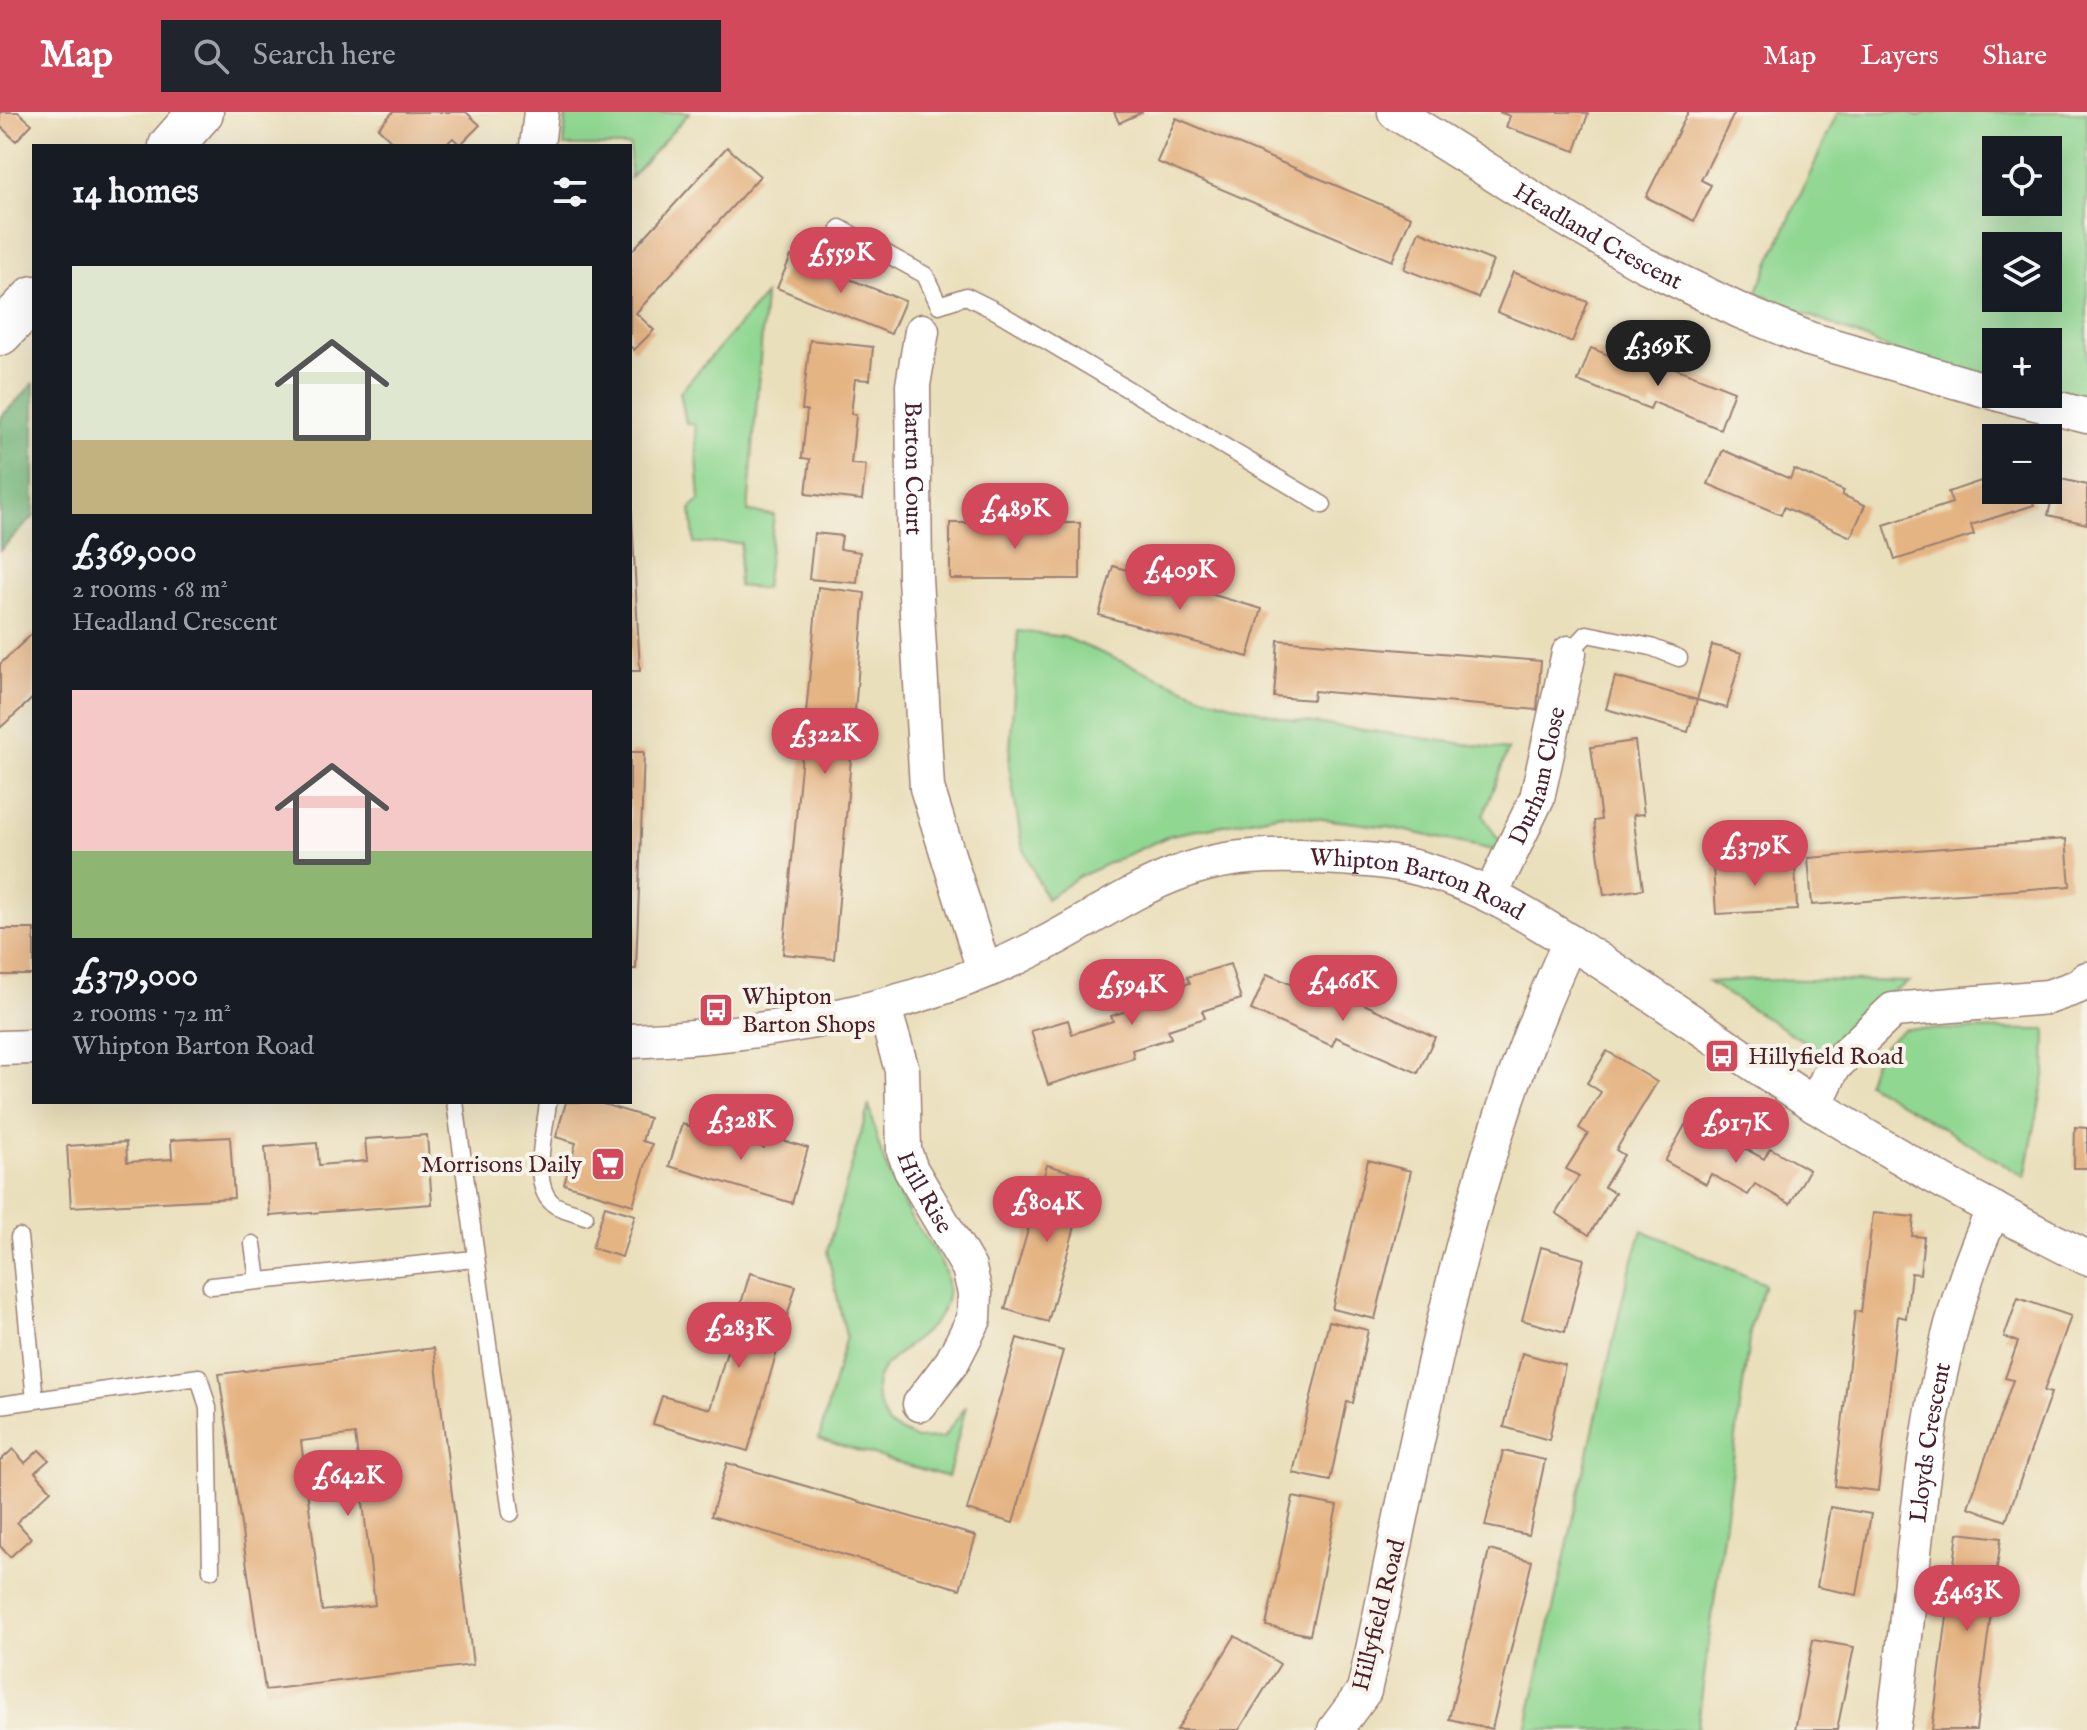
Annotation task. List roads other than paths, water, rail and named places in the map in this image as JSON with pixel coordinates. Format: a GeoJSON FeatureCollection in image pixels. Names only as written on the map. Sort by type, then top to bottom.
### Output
{"type":"FeatureCollection","features":[{"type":"Feature","properties":{"kind":"main road"},"geometry":{"type":"LineString","coordinates":[[173,144],[201,112]]}},
{"type":"Feature","properties":{"kind":"main road"},"geometry":{"type":"LineString","coordinates":[[0,333],[32,300]]}},
{"type":"Feature","properties":{"kind":"street"},"geometry":{"type":"LineString","coordinates":[[537,144],[541,112]]}},
{"type":"Feature","properties":{"kind":"street","name":"Headland Crescent"},"geometry":{"type":"LineString","coordinates":[[1395,112],[1643,264],[1740,311],[1809,339],[1982,390]]}},
{"type":"Feature","properties":{"kind":"street","name":"Barton Court"},"geometry":{"type":"LineString","coordinates":[[931,318],[913,385],[917,607],[927,788],[984,970]]}},
{"type":"Feature","properties":{"kind":"street","name":"Headland Crescent"},"geometry":{"type":"LineString","coordinates":[[2054,408],[2087,416]]}},
{"type":"Feature","properties":{"kind":"street","name":"Durham Close"},"geometry":{"type":"LineString","coordinates":[[1491,894],[1537,798],[1569,653]]}},
{"type":"Feature","properties":{"kind":"street","name":"Whipton Barton Road"},"geometry":{"type":"LineString","coordinates":[[632,1041],[693,1038],[884,1008],[932,993],[1032,951],[1183,871],[1256,856],[1288,854],[1374,860],[1419,868],[1491,894],[1666,1003],[1815,1105],[1994,1209],[2087,1258]]}},
{"type":"Feature","properties":{"kind":"street","name":"Hillyfield Road"},"geometry":{"type":"LineString","coordinates":[[1335,1730],[1364,1691],[1428,1394],[1476,1201],[1509,1092],[1570,942]]}},
{"type":"Feature","properties":{"kind":"street"},"geometry":{"type":"LineString","coordinates":[[1815,1105],[1833,1067],[1893,1010],[2048,997],[2087,979]]}},
{"type":"Feature","properties":{"kind":"street","name":"Hill Rise"},"geometry":{"type":"LineString","coordinates":[[884,1008],[902,1070],[904,1151],[911,1170],[969,1268],[975,1293],[974,1319],[952,1362],[920,1404]]}},
{"type":"Feature","properties":{"kind":"street"},"geometry":{"type":"LineString","coordinates":[[0,1048],[32,1047]]}},
{"type":"Feature","properties":{"kind":"street","name":"Lloyds Crescent"},"geometry":{"type":"LineString","coordinates":[[1893,1730],[1907,1638],[1925,1445],[1938,1373],[1956,1300],[1994,1209]]}},
{"type":"Feature","properties":{"kind":"lane"},"geometry":{"type":"LineString","coordinates":[[840,228],[925,275],[931,318],[966,296],[1323,505]]}},
{"type":"Feature","properties":{"kind":"lane"},"geometry":{"type":"LineString","coordinates":[[1569,653],[1587,634],[1651,647],[1679,658]]}},
{"type":"Feature","properties":{"kind":"lane"},"geometry":{"type":"LineString","coordinates":[[455,1104],[511,1513]]}},
{"type":"Feature","properties":{"kind":"lane"},"geometry":{"type":"LineString","coordinates":[[548,1104],[539,1162],[547,1197],[555,1205],[585,1216]]}},
{"type":"Feature","properties":{"kind":"lane"},"geometry":{"type":"LineString","coordinates":[[19,1237],[35,1400]]}},
{"type":"Feature","properties":{"kind":"lane"},"geometry":{"type":"LineString","coordinates":[[253,1244],[258,1280]]}},
{"type":"Feature","properties":{"kind":"lane"},"geometry":{"type":"LineString","coordinates":[[211,1286],[474,1259]]}},
{"type":"Feature","properties":{"kind":"lane"},"geometry":{"type":"LineString","coordinates":[[0,1405],[199,1377],[208,1408],[211,1570]]}},
{"type":"Feature","properties":{"kind":"place","name":"Whipton Barton Shops"},"geometry":{"type":"Point","coordinates":[716,1010]}},
{"type":"Feature","properties":{"kind":"place","name":"Hillyfield Road"},"geometry":{"type":"Point","coordinates":[1722,1056]}},
{"type":"Feature","properties":{"kind":"place","name":"Morrisons Daily"},"geometry":{"type":"Point","coordinates":[608,1164]}}]}
